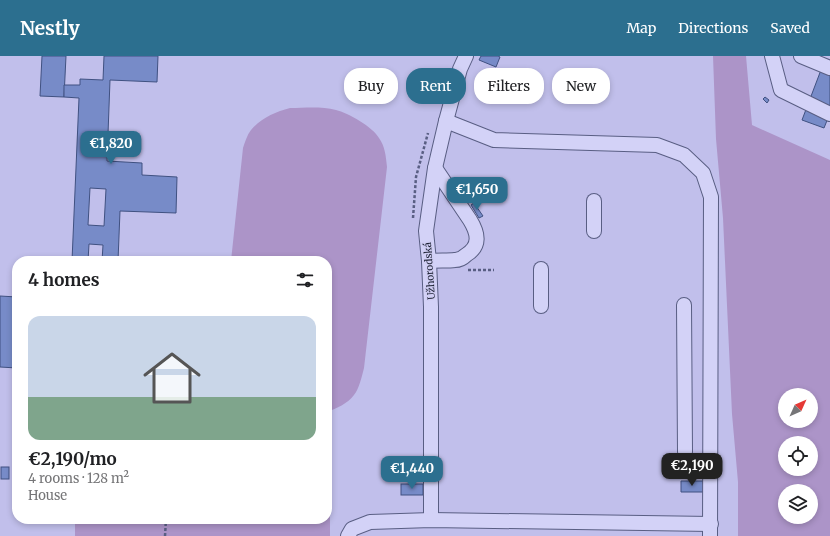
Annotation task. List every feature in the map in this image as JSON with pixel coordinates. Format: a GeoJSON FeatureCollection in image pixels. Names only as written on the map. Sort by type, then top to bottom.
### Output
{"type":"FeatureCollection","features":[{"type":"Feature","properties":{"kind":"lane","name":"Užhorodská"},"geometry":{"type":"LineString","coordinates":[[431,520],[431,308],[426,231],[435,168],[460,69],[466,56]]}},
{"type":"Feature","properties":{"kind":"lane"},"geometry":{"type":"LineString","coordinates":[[772,56],[781,90],[830,114]]}},
{"type":"Feature","properties":{"kind":"lane"},"geometry":{"type":"LineString","coordinates":[[801,56],[830,68]]}},
{"type":"Feature","properties":{"kind":"lane"},"geometry":{"type":"LineString","coordinates":[[348,536],[352,529],[370,522],[431,520],[710,530],[710,289],[712,197],[703,173],[684,155],[657,145],[494,140],[446,121]]}},
{"type":"Feature","properties":{"kind":"lane"},"geometry":{"type":"LineString","coordinates":[[429,261],[456,260],[463,258],[473,250],[477,239],[474,226],[435,168]]}},
{"type":"Feature","properties":{"kind":"lane"},"geometry":{"type":"LineString","coordinates":[[594,201],[594,231]]}},
{"type":"Feature","properties":{"kind":"lane"},"geometry":{"type":"LineString","coordinates":[[541,269],[541,306]]}},
{"type":"Feature","properties":{"kind":"lane"},"geometry":{"type":"LineString","coordinates":[[684,305],[685,452]]}},
{"type":"Feature","properties":{"kind":"path"},"geometry":{"type":"LineString","coordinates":[[165,536],[166,524]]}},
{"type":"Feature","properties":{"kind":"shaded area"},"geometry":{"type":"Polygon","coordinates":[[[713,56],[746,56],[752,125],[830,160],[830,536],[738,536],[738,482],[732,414],[723,218],[716,139],[713,56]]]}},
{"type":"Feature","properties":{"kind":"shaded area"},"geometry":{"type":"Polygon","coordinates":[[[290,108],[319,108],[341,112],[353,117],[371,129],[383,144],[385,152],[387,167],[364,368],[359,386],[354,395],[345,403],[332,410],[332,256],[232,256],[243,148],[251,130],[264,119],[279,111],[290,108]]]}},
{"type":"Feature","properties":{"kind":"shaded area"},"geometry":{"type":"Polygon","coordinates":[[[75,524],[330,524],[330,536],[75,536],[75,524]]]}},
{"type":"Feature","properties":{"kind":"building"},"geometry":{"type":"Polygon","coordinates":[[[42,56],[66,56],[64,97],[40,96],[42,56]]]}},
{"type":"Feature","properties":{"kind":"building"},"geometry":{"type":"Polygon","coordinates":[[[104,56],[158,56],[157,82],[110,80],[107,161],[142,163],[142,175],[177,177],[176,213],[120,211],[118,256],[102,256],[103,245],[89,244],[88,256],[72,256],[79,98],[64,97],[64,85],[80,85],[80,79],[103,80],[104,56]],[[90,188],[88,225],[104,226],[106,189],[90,188]]]}},
{"type":"Feature","properties":{"kind":"building"},"geometry":{"type":"Polygon","coordinates":[[[481,56],[500,57],[496,67],[479,60],[481,56]]]}},
{"type":"Feature","properties":{"kind":"building"},"geometry":{"type":"Polygon","coordinates":[[[824,62],[830,64],[830,113],[824,128],[802,120],[824,62]]]}},
{"type":"Feature","properties":{"kind":"building"},"geometry":{"type":"Polygon","coordinates":[[[765,97],[769,100],[767,103],[763,99],[765,97]]]}},
{"type":"Feature","properties":{"kind":"building"},"geometry":{"type":"Polygon","coordinates":[[[460,182],[469,195],[466,198],[457,185],[460,182]]]}},
{"type":"Feature","properties":{"kind":"building"},"geometry":{"type":"Polygon","coordinates":[[[474,203],[483,216],[479,218],[471,205],[474,203]]]}},
{"type":"Feature","properties":{"kind":"building"},"geometry":{"type":"Polygon","coordinates":[[[0,296],[12,297],[12,368],[0,367],[0,296]]]}},
{"type":"Feature","properties":{"kind":"building"},"geometry":{"type":"Polygon","coordinates":[[[1,467],[9,467],[9,479],[1,479],[1,467]]]}},
{"type":"Feature","properties":{"kind":"building"},"geometry":{"type":"Polygon","coordinates":[[[681,481],[703,481],[704,492],[681,492],[681,481]]]}},
{"type":"Feature","properties":{"kind":"building"},"geometry":{"type":"Polygon","coordinates":[[[401,484],[423,484],[423,495],[401,495],[401,484]]]}}]}
